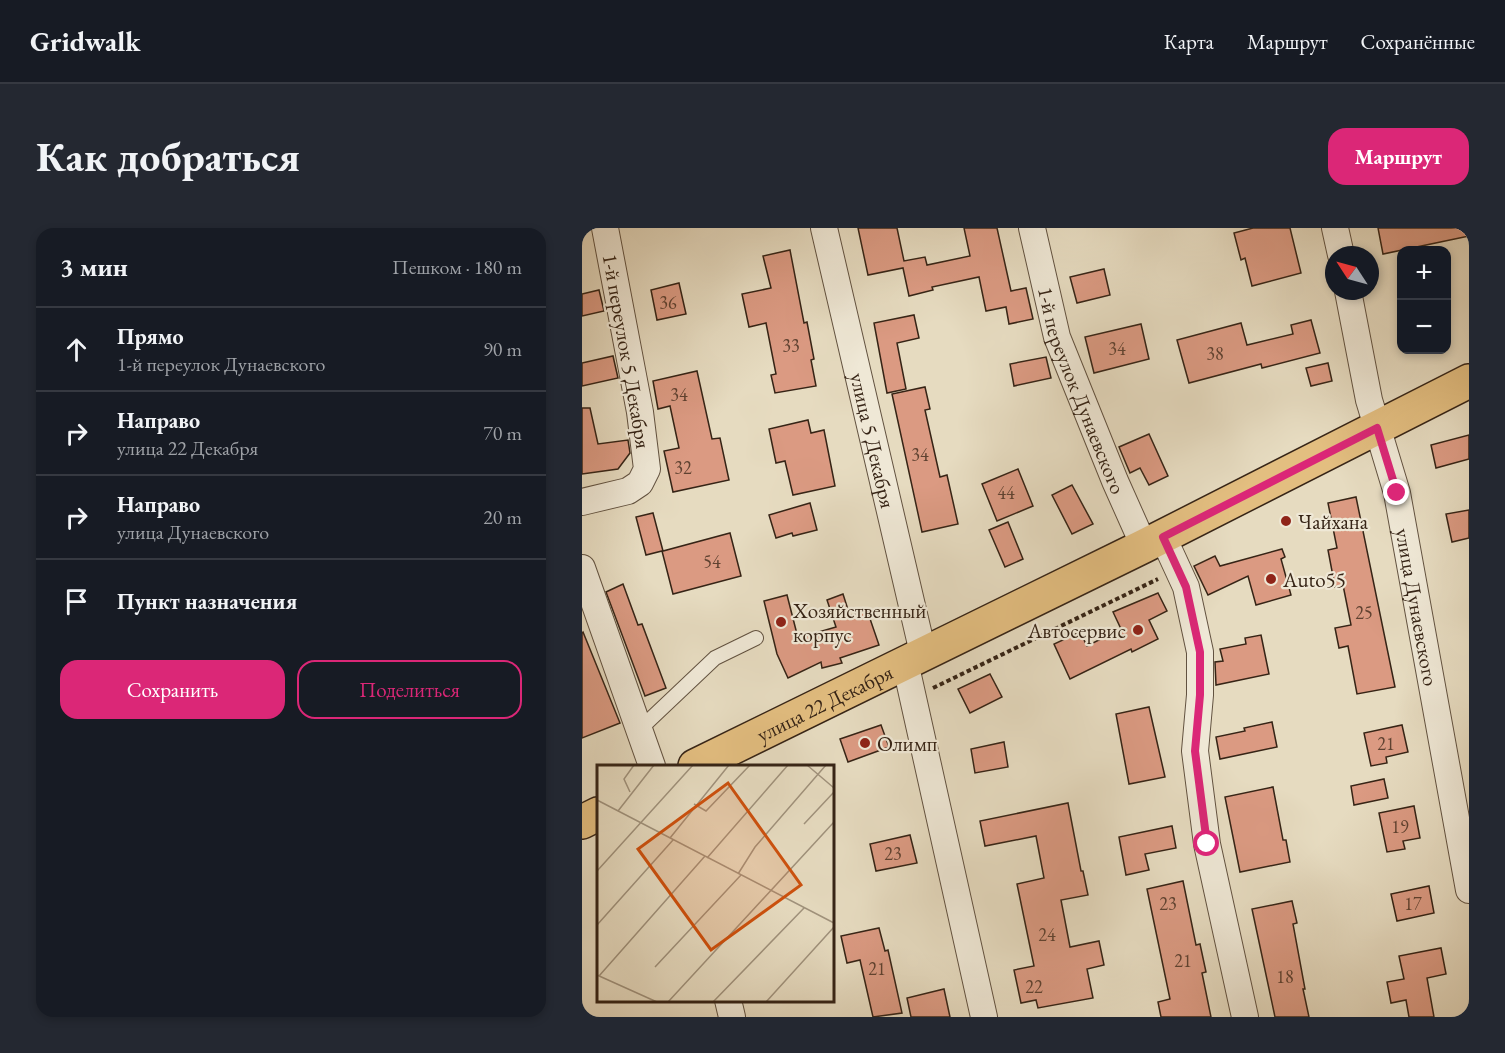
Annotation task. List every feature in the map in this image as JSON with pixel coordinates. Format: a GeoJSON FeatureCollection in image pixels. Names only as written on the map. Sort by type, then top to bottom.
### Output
{"type":"FeatureCollection","features":[{"type":"Feature","properties":{"kind":"main road","name":"улица 22 Декабря"},"geometry":{"type":"LineString","coordinates":[[696,765],[1154,541],[1469,381]]}},
{"type":"Feature","properties":{"kind":"main road"},"geometry":{"type":"LineString","coordinates":[[582,822],[597,814]]}},
{"type":"Feature","properties":{"kind":"street","name":"1-й переулок 5 Декабря"},"geometry":{"type":"LineString","coordinates":[[582,502],[628,490],[640,483],[646,469],[640,412],[605,228]]}},
{"type":"Feature","properties":{"kind":"street","name":"улица 5 Декабря"},"geometry":{"type":"LineString","coordinates":[[824,228],[914,658],[913,697],[984,1017]]}},
{"type":"Feature","properties":{"kind":"street","name":"1-й переулок Дунаевского"},"geometry":{"type":"LineString","coordinates":[[1032,228],[1057,338],[1115,481],[1154,541],[1178,569],[1186,587],[1200,652],[1200,695],[1195,751],[1207,844],[1245,1017]]}},
{"type":"Feature","properties":{"kind":"street"},"geometry":{"type":"LineString","coordinates":[[1335,228],[1339,246]]}},
{"type":"Feature","properties":{"kind":"street","name":"улица Дунаевского"},"geometry":{"type":"LineString","coordinates":[[1350,300],[1369,400],[1397,493],[1469,890]]}},
{"type":"Feature","properties":{"kind":"street"},"geometry":{"type":"LineString","coordinates":[[582,568],[652,765]]}},
{"type":"Feature","properties":{"kind":"street"},"geometry":{"type":"LineString","coordinates":[[728,1002],[732,1017]]}},
{"type":"Feature","properties":{"kind":"lane"},"geometry":{"type":"LineString","coordinates":[[639,730],[714,658],[756,638]]}},
{"type":"Feature","properties":{"kind":"path"},"geometry":{"type":"LineString","coordinates":[[913,697],[1178,569]]}},
{"type":"Feature","properties":{"kind":"building"},"geometry":{"type":"Polygon","coordinates":[[[858,228],[897,228],[904,261],[925,257],[927,265],[970,256],[964,228],[997,228],[1011,291],[1026,288],[1033,319],[1009,324],[1006,307],[986,311],[979,277],[932,287],[933,290],[909,296],[903,268],[868,275],[858,228]]]}},
{"type":"Feature","properties":{"kind":"building"},"geometry":{"type":"Polygon","coordinates":[[[1253,228],[1290,228],[1301,273],[1252,286],[1245,258],[1241,260],[1234,233],[1253,228]]]}},
{"type":"Feature","properties":{"kind":"building"},"geometry":{"type":"Polygon","coordinates":[[[1378,228],[1468,228],[1469,236],[1421,246],[1397,246],[1397,251],[1383,254],[1378,228]]]}},
{"type":"Feature","properties":{"kind":"building"},"geometry":{"type":"Polygon","coordinates":[[[790,250],[804,323],[807,322],[816,386],[775,393],[771,375],[776,374],[766,323],[749,327],[742,294],[771,288],[763,256],[790,250]]]}},
{"type":"Feature","properties":{"kind":"building"},"geometry":{"type":"Polygon","coordinates":[[[1104,269],[1110,295],[1077,303],[1070,277],[1104,269]]]}},
{"type":"Feature","properties":{"kind":"building"},"geometry":{"type":"Polygon","coordinates":[[[679,283],[686,314],[657,320],[651,290],[679,283]]]}},
{"type":"Feature","properties":{"kind":"building"},"geometry":{"type":"Polygon","coordinates":[[[599,290],[604,311],[582,316],[582,294],[599,290]]]}},
{"type":"Feature","properties":{"kind":"building"},"geometry":{"type":"Polygon","coordinates":[[[914,315],[919,338],[897,343],[906,389],[887,393],[874,323],[914,315]]]}},
{"type":"Feature","properties":{"kind":"building"},"geometry":{"type":"Polygon","coordinates":[[[1311,320],[1320,353],[1262,368],[1261,364],[1189,383],[1177,340],[1241,323],[1247,345],[1293,334],[1291,325],[1311,320]]]}},
{"type":"Feature","properties":{"kind":"building"},"geometry":{"type":"Polygon","coordinates":[[[1141,324],[1149,359],[1094,373],[1085,337],[1141,324]]]}},
{"type":"Feature","properties":{"kind":"building"},"geometry":{"type":"Polygon","coordinates":[[[613,356],[618,378],[582,386],[582,363],[613,356]]]}},
{"type":"Feature","properties":{"kind":"building"},"geometry":{"type":"Polygon","coordinates":[[[1046,357],[1051,378],[1014,386],[1010,364],[1046,357]]]}},
{"type":"Feature","properties":{"kind":"building"},"geometry":{"type":"Polygon","coordinates":[[[1328,363],[1332,381],[1311,386],[1306,368],[1328,363]]]}},
{"type":"Feature","properties":{"kind":"building"},"geometry":{"type":"Polygon","coordinates":[[[697,371],[712,439],[720,438],[729,480],[673,492],[664,451],[679,448],[670,406],[658,409],[653,381],[697,371]]]}},
{"type":"Feature","properties":{"kind":"building"},"geometry":{"type":"Polygon","coordinates":[[[925,387],[930,409],[925,410],[940,477],[947,475],[958,524],[922,532],[892,394],[925,387]]]}},
{"type":"Feature","properties":{"kind":"building"},"geometry":{"type":"Polygon","coordinates":[[[582,408],[590,408],[598,444],[628,440],[630,453],[618,469],[582,474],[582,408]]]}},
{"type":"Feature","properties":{"kind":"building"},"geometry":{"type":"Polygon","coordinates":[[[808,420],[811,433],[824,430],[835,486],[793,495],[785,461],[776,463],[769,429],[808,420]]]}},
{"type":"Feature","properties":{"kind":"building"},"geometry":{"type":"Polygon","coordinates":[[[1149,434],[1168,476],[1149,485],[1140,468],[1130,473],[1119,447],[1149,434]]]}},
{"type":"Feature","properties":{"kind":"building"},"geometry":{"type":"Polygon","coordinates":[[[1469,435],[1469,459],[1436,468],[1431,445],[1469,435]]]}},
{"type":"Feature","properties":{"kind":"building"},"geometry":{"type":"Polygon","coordinates":[[[1018,469],[1033,506],[997,521],[982,484],[1018,469]]]}},
{"type":"Feature","properties":{"kind":"building"},"geometry":{"type":"Polygon","coordinates":[[[1072,485],[1093,524],[1072,534],[1052,495],[1072,485]]]}},
{"type":"Feature","properties":{"kind":"building"},"geometry":{"type":"Polygon","coordinates":[[[1356,497],[1395,687],[1357,694],[1348,646],[1339,648],[1335,628],[1351,625],[1343,585],[1335,587],[1328,550],[1337,548],[1328,503],[1356,497]]]}},
{"type":"Feature","properties":{"kind":"building"},"geometry":{"type":"Polygon","coordinates":[[[810,503],[817,530],[793,536],[792,533],[776,538],[769,515],[810,503]]]}},
{"type":"Feature","properties":{"kind":"building"},"geometry":{"type":"Polygon","coordinates":[[[1469,510],[1469,538],[1452,542],[1446,514],[1469,510]]]}},
{"type":"Feature","properties":{"kind":"building"},"geometry":{"type":"Polygon","coordinates":[[[653,513],[663,551],[730,533],[741,576],[673,594],[662,551],[646,555],[636,517],[653,513]]]}},
{"type":"Feature","properties":{"kind":"building"},"geometry":{"type":"Polygon","coordinates":[[[1008,522],[1023,559],[1005,567],[989,530],[1008,522]]]}},
{"type":"Feature","properties":{"kind":"building"},"geometry":{"type":"Polygon","coordinates":[[[1282,549],[1285,557],[1281,559],[1291,595],[1256,605],[1248,576],[1208,595],[1194,566],[1215,556],[1220,566],[1282,549]]]}},
{"type":"Feature","properties":{"kind":"building"},"geometry":{"type":"Polygon","coordinates":[[[623,584],[638,625],[642,624],[666,688],[645,696],[606,592],[623,584]]]}},
{"type":"Feature","properties":{"kind":"building"},"geometry":{"type":"Polygon","coordinates":[[[1158,593],[1167,611],[1149,620],[1158,639],[1132,652],[1131,649],[1070,679],[1054,644],[1080,632],[1087,646],[1121,629],[1113,612],[1158,593]]]}},
{"type":"Feature","properties":{"kind":"building"},"geometry":{"type":"Polygon","coordinates":[[[843,594],[850,616],[867,610],[879,645],[840,658],[842,663],[822,668],[821,662],[788,678],[777,654],[764,601],[787,595],[798,638],[836,627],[827,600],[843,594]]]}},
{"type":"Feature","properties":{"kind":"building"},"geometry":{"type":"Polygon","coordinates":[[[582,633],[620,723],[582,738],[582,633]]]}},
{"type":"Feature","properties":{"kind":"building"},"geometry":{"type":"Polygon","coordinates":[[[1261,635],[1269,674],[1216,685],[1215,662],[1223,661],[1220,649],[1246,644],[1245,638],[1261,635]]]}},
{"type":"Feature","properties":{"kind":"building"},"geometry":{"type":"Polygon","coordinates":[[[990,674],[1002,697],[970,713],[958,689],[990,674]]]}},
{"type":"Feature","properties":{"kind":"building"},"geometry":{"type":"Polygon","coordinates":[[[1149,707],[1165,777],[1129,784],[1116,714],[1149,707]]]}},
{"type":"Feature","properties":{"kind":"building"},"geometry":{"type":"Polygon","coordinates":[[[1272,722],[1277,747],[1220,759],[1216,737],[1272,722]]]}},
{"type":"Feature","properties":{"kind":"building","name":"Олимп"},"geometry":{"type":"Polygon","coordinates":[[[881,725],[889,747],[848,762],[840,739],[881,725]]]}},
{"type":"Feature","properties":{"kind":"building"},"geometry":{"type":"Polygon","coordinates":[[[1402,725],[1408,752],[1386,757],[1387,763],[1371,766],[1364,733],[1402,725]]]}},
{"type":"Feature","properties":{"kind":"building"},"geometry":{"type":"Polygon","coordinates":[[[1004,742],[1008,767],[975,773],[971,749],[1004,742]]]}},
{"type":"Feature","properties":{"kind":"building"},"geometry":{"type":"Polygon","coordinates":[[[1384,779],[1388,798],[1354,805],[1351,786],[1384,779]]]}},
{"type":"Feature","properties":{"kind":"building"},"geometry":{"type":"Polygon","coordinates":[[[1273,787],[1283,840],[1286,840],[1290,862],[1240,872],[1225,797],[1273,787]]]}},
{"type":"Feature","properties":{"kind":"building"},"geometry":{"type":"Polygon","coordinates":[[[1068,803],[1088,895],[1061,900],[1070,947],[1099,941],[1104,965],[1087,969],[1093,998],[1038,1008],[1036,1000],[1021,1003],[1014,970],[1034,966],[1017,884],[1044,878],[1036,836],[985,846],[980,821],[1068,803]]]}},
{"type":"Feature","properties":{"kind":"building"},"geometry":{"type":"Polygon","coordinates":[[[1414,806],[1420,838],[1403,841],[1405,849],[1387,852],[1379,813],[1414,806]]]}},
{"type":"Feature","properties":{"kind":"building"},"geometry":{"type":"Polygon","coordinates":[[[1172,826],[1176,848],[1145,854],[1149,870],[1126,875],[1119,837],[1172,826]]]}},
{"type":"Feature","properties":{"kind":"building"},"geometry":{"type":"Polygon","coordinates":[[[910,835],[917,863],[876,871],[870,844],[910,835]]]}},
{"type":"Feature","properties":{"kind":"building"},"geometry":{"type":"Polygon","coordinates":[[[1183,881],[1196,945],[1200,944],[1206,972],[1202,973],[1211,1017],[1161,1017],[1158,1002],[1170,999],[1147,889],[1183,881]]]}},
{"type":"Feature","properties":{"kind":"building"},"geometry":{"type":"Polygon","coordinates":[[[1429,886],[1434,913],[1397,921],[1391,894],[1429,886]]]}},
{"type":"Feature","properties":{"kind":"building"},"geometry":{"type":"Polygon","coordinates":[[[1292,901],[1297,923],[1293,924],[1309,1017],[1275,1017],[1252,909],[1292,901]]]}},
{"type":"Feature","properties":{"kind":"building"},"geometry":{"type":"Polygon","coordinates":[[[879,928],[885,951],[888,950],[902,1013],[873,1017],[860,960],[847,963],[841,936],[879,928]]]}},
{"type":"Feature","properties":{"kind":"building"},"geometry":{"type":"Polygon","coordinates":[[[1441,948],[1446,974],[1427,978],[1434,1017],[1409,1017],[1406,1000],[1391,1003],[1387,982],[1404,979],[1399,956],[1441,948]]]}},
{"type":"Feature","properties":{"kind":"building"},"geometry":{"type":"Polygon","coordinates":[[[944,989],[950,1017],[911,1017],[907,998],[944,989]]]}},
{"type":"Feature","properties":{"kind":"place","name":"Чайхана"},"geometry":{"type":"Point","coordinates":[1286,521]}},
{"type":"Feature","properties":{"kind":"place","name":"Auto55"},"geometry":{"type":"Point","coordinates":[1271,579]}},
{"type":"Feature","properties":{"kind":"place","name":"Хозяйственный корпус"},"geometry":{"type":"Point","coordinates":[781,622]}},
{"type":"Feature","properties":{"kind":"place","name":"Автосервис"},"geometry":{"type":"Point","coordinates":[1138,630]}},
{"type":"Feature","properties":{"kind":"place","name":"Олимп"},"geometry":{"type":"Point","coordinates":[865,743]}},
{"type":"Feature","properties":{"kind":"route"},"geometry":{"type":"LineString","coordinates":[[1207,844],[1195,751],[1200,695],[1200,652],[1186,587],[1163,537],[1377,428],[1397,493]]}}]}
